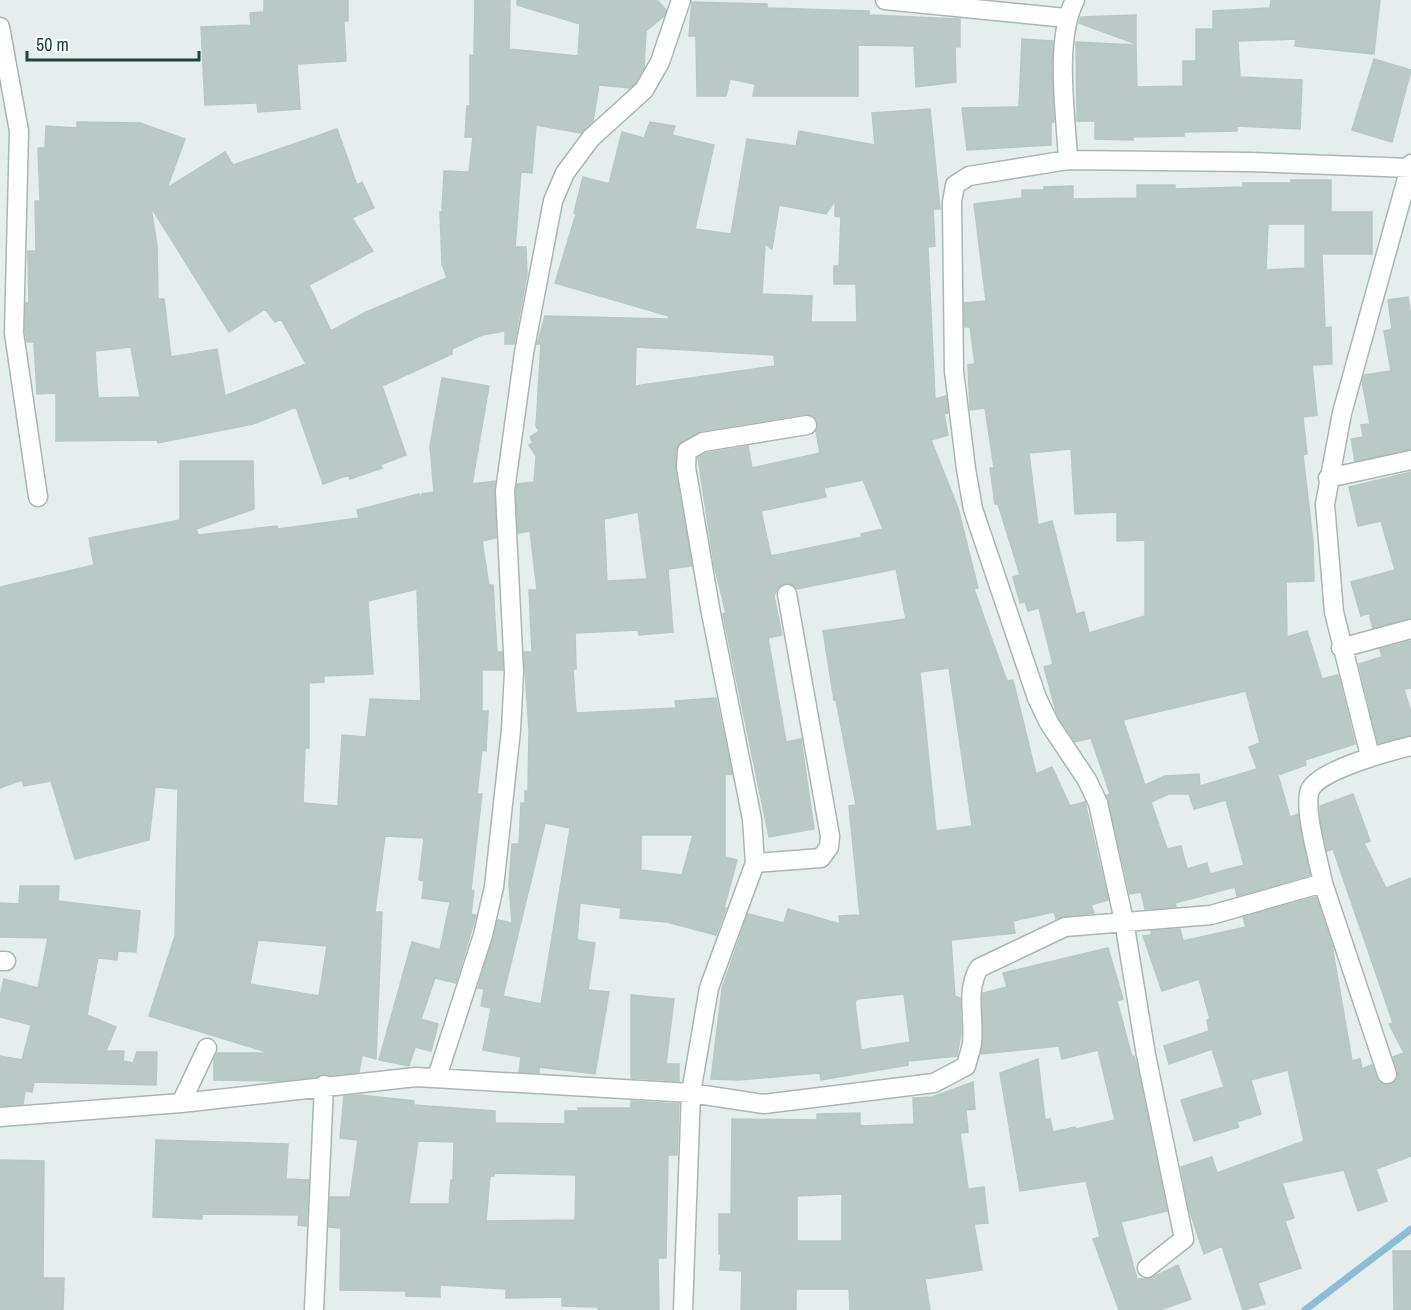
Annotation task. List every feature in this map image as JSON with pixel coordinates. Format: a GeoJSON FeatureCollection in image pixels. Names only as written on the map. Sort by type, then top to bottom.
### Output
{"type":"FeatureCollection","features":[{"type":"Feature","properties":{"kind":"street"},"geometry":{"type":"LineString","coordinates":[[437,1077],[483,935],[494,887],[512,730],[514,672],[505,490],[524,352],[553,201],[565,172],[591,138],[644,90],[660,62],[681,0]]}},
{"type":"Feature","properties":{"kind":"street"},"geometry":{"type":"LineString","coordinates":[[885,0],[1066,18]]}},
{"type":"Feature","properties":{"kind":"street"},"geometry":{"type":"LineString","coordinates":[[1068,160],[1063,40],[1066,18],[1075,0]]}},
{"type":"Feature","properties":{"kind":"street"},"geometry":{"type":"LineString","coordinates":[[0,27],[19,131],[7,334],[38,497]]}},
{"type":"Feature","properties":{"kind":"street"},"geometry":{"type":"LineString","coordinates":[[1147,1268],[1184,1239],[1146,1055],[1124,921],[1098,803],[1087,780],[1049,723],[1037,698],[973,509],[954,371],[952,201],[955,185],[969,176],[1068,160],[1411,166],[1342,413],[1328,478],[1325,504],[1334,612],[1341,648],[1370,756]]}},
{"type":"Feature","properties":{"kind":"street"},"geometry":{"type":"LineString","coordinates":[[683,1310],[691,1094],[709,988],[756,864],[752,819],[710,608],[686,467],[687,450],[703,442],[807,425]]}},
{"type":"Feature","properties":{"kind":"street"},"geometry":{"type":"LineString","coordinates":[[1328,478],[1411,460]]}},
{"type":"Feature","properties":{"kind":"street"},"geometry":{"type":"LineString","coordinates":[[756,864],[821,858],[829,847],[830,836],[787,594]]}},
{"type":"Feature","properties":{"kind":"street"},"geometry":{"type":"LineString","coordinates":[[1341,648],[1411,628]]}},
{"type":"Feature","properties":{"kind":"street"},"geometry":{"type":"LineString","coordinates":[[1387,1074],[1323,883],[1309,806],[1310,791],[1319,780],[1370,756],[1411,746]]}},
{"type":"Feature","properties":{"kind":"street"},"geometry":{"type":"LineString","coordinates":[[0,1117],[182,1103],[324,1085],[437,1077],[691,1094],[764,1104],[934,1083],[952,1076],[966,1066],[972,1043],[973,978],[979,968],[1065,927],[1211,915],[1323,883]]}},
{"type":"Feature","properties":{"kind":"street"},"geometry":{"type":"LineString","coordinates":[[182,1103],[207,1048]]}},
{"type":"Feature","properties":{"kind":"street"},"geometry":{"type":"LineString","coordinates":[[314,1310],[324,1085]]}},
{"type":"Feature","properties":{"kind":"building"},"geometry":{"type":"Polygon","coordinates":[[[264,0],[348,0],[348,21],[344,21],[346,61],[297,64],[300,109],[258,112],[257,103],[205,105],[201,27],[251,25],[250,13],[264,12],[264,0]]]}},
{"type":"Feature","properties":{"kind":"building"},"geometry":{"type":"Polygon","coordinates":[[[475,0],[510,0],[509,49],[578,56],[580,24],[517,5],[517,0],[657,0],[666,10],[664,16],[646,31],[644,68],[635,83],[630,88],[599,85],[593,121],[581,133],[536,125],[532,173],[521,172],[515,247],[526,247],[527,275],[514,344],[505,344],[505,331],[482,335],[452,349],[452,354],[382,386],[406,455],[380,465],[382,468],[350,479],[349,475],[323,484],[296,407],[253,424],[158,443],[157,440],[56,441],[56,393],[37,394],[34,342],[27,342],[25,330],[26,303],[29,303],[28,251],[36,251],[35,201],[40,201],[38,148],[45,148],[46,126],[77,128],[77,122],[140,123],[185,139],[167,188],[225,152],[233,165],[337,129],[357,185],[362,182],[374,208],[352,218],[373,251],[309,285],[331,331],[366,312],[447,278],[442,264],[440,212],[442,212],[444,171],[469,172],[473,137],[465,137],[467,106],[470,106],[470,55],[474,56],[475,0]],[[151,207],[157,246],[158,299],[164,299],[171,357],[217,349],[225,396],[306,364],[281,319],[275,322],[265,309],[229,332],[151,207]],[[131,347],[95,351],[98,398],[140,397],[131,347]]]}},
{"type":"Feature","properties":{"kind":"building"},"geometry":{"type":"Polygon","coordinates":[[[1271,0],[1380,0],[1374,54],[1295,46],[1296,39],[1238,41],[1240,77],[1302,80],[1300,129],[1237,126],[1237,131],[1184,132],[1184,136],[1133,137],[1133,140],[1095,139],[1095,121],[1077,121],[1076,42],[1136,45],[1137,87],[1183,86],[1183,61],[1196,61],[1196,29],[1213,29],[1213,11],[1270,8],[1271,0]]]}},
{"type":"Feature","properties":{"kind":"building"},"geometry":{"type":"Polygon","coordinates":[[[692,2],[767,4],[767,8],[869,11],[869,15],[960,19],[960,47],[955,47],[956,82],[916,87],[914,46],[858,45],[858,96],[753,96],[755,84],[730,79],[726,96],[697,96],[696,36],[689,36],[692,2]]]}},
{"type":"Feature","properties":{"kind":"building"},"geometry":{"type":"Polygon","coordinates":[[[1136,15],[1136,44],[1079,23],[1081,17],[1136,15]]]}},
{"type":"Feature","properties":{"kind":"building"},"geometry":{"type":"Polygon","coordinates":[[[1022,39],[1053,41],[1054,122],[1051,122],[1051,145],[967,150],[962,108],[1019,107],[1022,39]]]}},
{"type":"Feature","properties":{"kind":"building"},"geometry":{"type":"Polygon","coordinates":[[[1374,59],[1411,70],[1392,142],[1352,130],[1374,59]]]}},
{"type":"Feature","properties":{"kind":"building"},"geometry":{"type":"Polygon","coordinates":[[[930,109],[940,209],[933,209],[935,246],[928,247],[935,399],[946,396],[948,413],[944,414],[948,435],[931,440],[958,508],[978,588],[974,589],[1007,681],[1013,680],[1036,774],[1052,767],[1070,806],[1085,802],[1108,900],[1091,905],[1094,913],[1056,919],[1054,912],[1013,921],[1015,933],[951,940],[955,996],[960,998],[961,1033],[957,1056],[908,1061],[908,1065],[821,1080],[820,1073],[739,1080],[711,1079],[722,989],[748,914],[784,923],[788,909],[840,924],[839,916],[860,915],[849,806],[856,805],[836,700],[834,700],[823,631],[906,619],[896,569],[797,589],[791,584],[784,583],[777,590],[774,596],[782,635],[768,638],[786,742],[801,739],[814,829],[769,837],[723,614],[726,613],[714,564],[698,458],[707,453],[748,446],[752,468],[820,453],[816,431],[818,423],[812,415],[805,414],[701,431],[681,442],[676,450],[675,469],[692,566],[668,569],[673,632],[639,635],[638,630],[575,633],[576,669],[573,669],[576,713],[676,708],[675,701],[716,698],[732,774],[725,775],[725,857],[737,860],[724,908],[726,908],[716,935],[667,922],[620,918],[621,908],[580,903],[577,940],[595,943],[588,990],[609,992],[595,1074],[539,1067],[539,1073],[519,1072],[521,1057],[483,1050],[491,1008],[481,1006],[484,989],[478,988],[498,920],[512,923],[509,884],[512,844],[519,844],[521,803],[525,803],[525,791],[528,791],[529,731],[524,652],[532,652],[529,590],[537,590],[530,531],[518,533],[516,491],[517,484],[534,482],[536,456],[529,445],[533,443],[530,437],[539,431],[536,426],[541,344],[537,344],[545,316],[668,319],[669,316],[555,283],[576,214],[574,213],[583,177],[609,184],[622,132],[644,138],[650,122],[675,126],[672,135],[714,145],[695,229],[731,234],[747,139],[796,146],[799,131],[875,145],[872,113],[930,109]],[[835,201],[826,214],[779,205],[772,249],[765,244],[762,294],[812,296],[811,322],[857,322],[856,284],[834,284],[834,266],[839,266],[841,217],[835,216],[835,201]],[[636,347],[635,386],[775,366],[774,355],[636,347]],[[863,480],[824,488],[826,497],[761,511],[771,556],[862,537],[861,534],[883,529],[863,480]],[[638,512],[604,519],[607,581],[647,579],[638,512]],[[949,668],[920,672],[936,831],[972,826],[949,668]],[[545,823],[503,996],[541,1004],[570,828],[545,823]],[[641,835],[641,870],[682,875],[693,835],[641,835]],[[904,994],[857,999],[855,1002],[861,1050],[910,1042],[904,994]]]}},
{"type":"Feature","properties":{"kind":"building"},"geometry":{"type":"Polygon","coordinates":[[[1291,180],[1331,180],[1331,212],[1372,212],[1372,254],[1322,254],[1325,328],[1331,327],[1332,364],[1312,365],[1317,415],[1303,417],[1307,454],[1303,455],[1313,542],[1314,581],[1286,582],[1287,637],[1307,631],[1322,679],[1338,675],[1355,744],[1305,760],[1306,765],[1278,775],[1290,817],[1298,814],[1310,875],[1237,896],[1235,887],[1175,903],[1176,907],[1145,909],[1141,892],[1130,894],[1107,795],[1110,794],[1091,738],[1075,742],[1057,715],[1044,667],[1053,664],[1039,608],[1028,611],[1025,602],[1020,603],[1013,577],[1020,575],[998,504],[995,504],[990,468],[994,468],[985,408],[970,410],[968,365],[975,364],[970,327],[965,327],[964,303],[986,301],[974,204],[1022,198],[1022,190],[1044,190],[1044,187],[1073,186],[1073,199],[1137,198],[1137,185],[1175,185],[1175,189],[1243,187],[1243,183],[1291,183],[1291,180]],[[1268,224],[1266,270],[1305,268],[1305,224],[1268,224]],[[1071,449],[1029,453],[1038,525],[1052,521],[1076,614],[1084,612],[1089,633],[1145,616],[1145,540],[1117,541],[1117,512],[1075,514],[1071,449]],[[1246,691],[1123,720],[1145,785],[1165,776],[1199,774],[1200,786],[1257,769],[1249,747],[1260,743],[1246,691]],[[1169,794],[1151,802],[1167,849],[1181,846],[1187,869],[1207,863],[1210,874],[1244,865],[1226,800],[1194,809],[1189,794],[1169,794]]]}},
{"type":"Feature","properties":{"kind":"building"},"geometry":{"type":"Polygon","coordinates":[[[1408,297],[1411,317],[1411,449],[1355,461],[1351,439],[1363,437],[1361,425],[1370,424],[1362,381],[1364,375],[1391,371],[1384,331],[1392,329],[1388,300],[1408,297]]]}},
{"type":"Feature","properties":{"kind":"building"},"geometry":{"type":"Polygon","coordinates":[[[442,378],[489,386],[472,484],[495,481],[496,538],[482,541],[489,585],[493,585],[497,652],[502,652],[503,670],[482,670],[482,711],[488,711],[486,751],[482,750],[477,794],[482,794],[471,890],[474,891],[471,914],[476,915],[456,983],[435,978],[421,1019],[438,1024],[431,1051],[415,1047],[409,1066],[379,1060],[412,942],[440,950],[450,902],[422,898],[424,881],[419,880],[424,838],[385,836],[375,912],[382,912],[376,1059],[362,1055],[359,1072],[279,1081],[214,1080],[214,1059],[217,1053],[270,1053],[149,1016],[175,936],[178,789],[155,787],[149,840],[75,859],[51,781],[24,786],[22,780],[0,788],[0,587],[94,565],[89,538],[180,520],[180,461],[253,461],[254,509],[196,529],[198,535],[277,526],[278,529],[359,518],[357,510],[419,494],[421,499],[422,494],[434,492],[430,446],[442,378]],[[417,589],[368,601],[373,674],[324,676],[324,682],[309,683],[309,748],[305,748],[303,803],[338,806],[342,735],[366,737],[370,699],[421,701],[417,589]],[[258,940],[250,984],[319,996],[327,946],[258,940]]]}},
{"type":"Feature","properties":{"kind":"building"},"geometry":{"type":"Polygon","coordinates":[[[1411,472],[1411,618],[1373,628],[1369,613],[1361,616],[1351,582],[1395,570],[1381,521],[1358,526],[1349,487],[1411,472]]]}},
{"type":"Feature","properties":{"kind":"building"},"geometry":{"type":"Polygon","coordinates":[[[1411,641],[1411,688],[1404,689],[1411,713],[1411,735],[1378,743],[1359,664],[1382,657],[1380,649],[1411,641]]]}},
{"type":"Feature","properties":{"kind":"building"},"geometry":{"type":"Polygon","coordinates":[[[1353,794],[1370,841],[1364,843],[1386,888],[1411,878],[1411,1156],[1376,1169],[1387,1201],[1358,1211],[1344,1170],[1282,1183],[1294,1218],[1285,1221],[1301,1268],[1258,1283],[1265,1304],[1243,1310],[1222,1246],[1204,1254],[1189,1209],[1181,1167],[1212,1157],[1217,1173],[1304,1141],[1288,1070],[1251,1080],[1261,1114],[1237,1122],[1239,1127],[1194,1141],[1181,1100],[1224,1087],[1212,1049],[1169,1064],[1164,1046],[1209,1031],[1207,1020],[1210,1019],[1199,979],[1162,991],[1143,936],[1152,935],[1151,931],[1180,929],[1183,941],[1246,927],[1243,917],[1316,897],[1332,945],[1352,1061],[1360,1059],[1362,1069],[1372,1065],[1377,1078],[1384,1085],[1395,1082],[1398,1071],[1393,1057],[1404,1053],[1389,1024],[1393,1023],[1333,849],[1327,851],[1321,820],[1320,806],[1353,794]]]}},
{"type":"Feature","properties":{"kind":"building"},"geometry":{"type":"Polygon","coordinates":[[[20,886],[59,886],[58,901],[140,911],[136,952],[118,951],[117,960],[98,958],[87,1015],[116,1027],[106,1051],[124,1051],[123,1061],[133,1063],[137,1052],[157,1052],[156,1085],[34,1082],[32,1092],[25,1091],[23,1104],[0,1106],[0,1056],[22,1060],[31,1025],[0,1017],[0,997],[4,979],[38,988],[48,938],[0,937],[0,903],[19,904],[20,886]]]}},
{"type":"Feature","properties":{"kind":"building"},"geometry":{"type":"Polygon","coordinates":[[[1108,948],[1123,999],[1117,1001],[1132,1057],[1134,1056],[1137,1066],[1167,1211],[1121,1222],[1137,1279],[1149,1279],[1178,1265],[1191,1299],[1160,1310],[1119,1310],[1093,1239],[1100,1237],[1086,1181],[1020,1191],[1000,1073],[1038,1059],[1045,1120],[1050,1119],[1053,1132],[1115,1120],[1098,1050],[1062,1059],[1059,1046],[981,1054],[983,993],[1007,987],[1003,973],[1108,948]]]}},
{"type":"Feature","properties":{"kind":"building"},"geometry":{"type":"Polygon","coordinates":[[[631,995],[674,999],[666,1064],[679,1064],[679,1081],[631,1078],[631,995]]]}},
{"type":"Feature","properties":{"kind":"building"},"geometry":{"type":"Polygon","coordinates":[[[973,1082],[975,1109],[966,1110],[968,1132],[960,1133],[968,1189],[984,1187],[988,1223],[974,1224],[982,1270],[925,1279],[930,1310],[850,1310],[849,1289],[796,1289],[796,1310],[741,1310],[742,1271],[720,1270],[721,1254],[719,1254],[719,1214],[731,1214],[732,1119],[817,1120],[817,1114],[860,1113],[860,1126],[914,1124],[913,1098],[932,1097],[973,1082]],[[842,1194],[797,1196],[797,1241],[842,1241],[842,1194]]]}},
{"type":"Feature","properties":{"kind":"building"},"geometry":{"type":"Polygon","coordinates":[[[360,1095],[414,1101],[414,1105],[495,1111],[495,1123],[565,1124],[565,1111],[578,1111],[578,1108],[631,1108],[631,1101],[679,1104],[677,1155],[668,1155],[666,1258],[658,1258],[659,1310],[598,1310],[598,1307],[562,1306],[562,1297],[506,1298],[506,1289],[440,1285],[440,1297],[406,1296],[406,1291],[340,1290],[341,1228],[329,1227],[330,1197],[350,1197],[358,1140],[340,1138],[344,1096],[360,1095]],[[418,1141],[409,1204],[449,1204],[451,1180],[453,1180],[454,1142],[418,1141]],[[494,1173],[494,1176],[490,1176],[486,1221],[575,1220],[576,1175],[494,1173]]]}},
{"type":"Feature","properties":{"kind":"building"},"geometry":{"type":"Polygon","coordinates":[[[156,1140],[288,1144],[286,1179],[309,1180],[306,1226],[298,1225],[299,1215],[202,1214],[202,1219],[153,1217],[156,1140]]]}},
{"type":"Feature","properties":{"kind":"building"},"geometry":{"type":"Polygon","coordinates":[[[0,1160],[44,1161],[43,1278],[64,1278],[63,1310],[0,1310],[0,1160]]]}},
{"type":"Feature","properties":{"kind":"building"},"geometry":{"type":"Polygon","coordinates":[[[1393,1251],[1411,1251],[1411,1310],[1394,1310],[1393,1251]]]}},
{"type":"Feature","properties":{"kind":"waterway"},"geometry":{"type":"LineString","coordinates":[[1305,1310],[1411,1229]]}}]}
